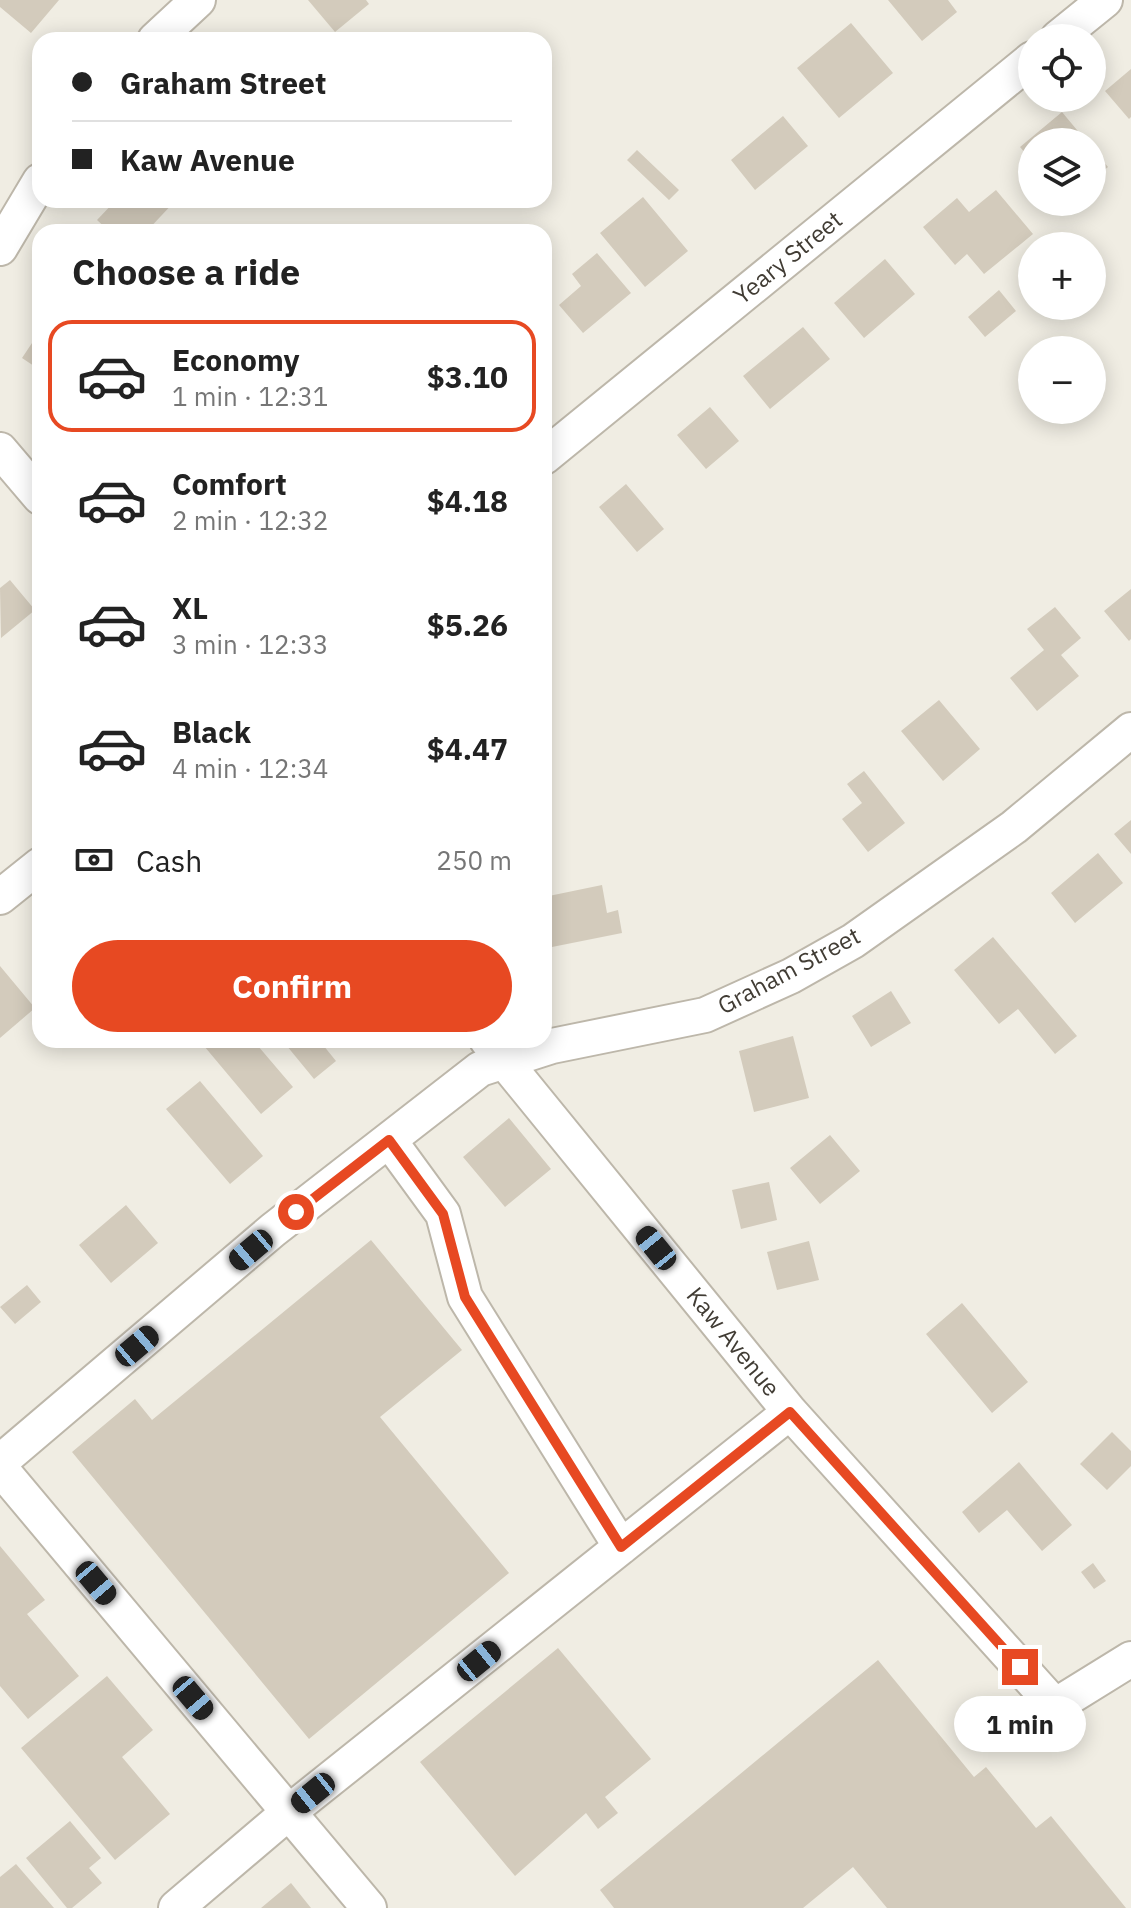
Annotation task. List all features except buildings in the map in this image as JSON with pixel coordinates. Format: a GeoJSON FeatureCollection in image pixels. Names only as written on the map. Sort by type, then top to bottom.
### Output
{"type":"FeatureCollection","features":[{"type":"Feature","properties":{"kind":"street"},"geometry":{"type":"LineString","coordinates":[[164,32],[198,0]]}},
{"type":"Feature","properties":{"kind":"street"},"geometry":{"type":"LineString","coordinates":[[1075,24],[1105,0]]}},
{"type":"Feature","properties":{"kind":"street","name":"Yeary Street"},"geometry":{"type":"LineString","coordinates":[[552,450],[1018,70]]}},
{"type":"Feature","properties":{"kind":"street"},"geometry":{"type":"LineString","coordinates":[[0,248],[32,194]]}},
{"type":"Feature","properties":{"kind":"street"},"geometry":{"type":"LineString","coordinates":[[0,450],[32,488]]}},
{"type":"Feature","properties":{"kind":"street","name":"Graham Street"},"geometry":{"type":"LineString","coordinates":[[552,1046],[705,1015],[791,976],[853,941],[1014,827],[1131,730]]}},
{"type":"Feature","properties":{"kind":"street"},"geometry":{"type":"LineString","coordinates":[[0,897],[32,871]]}},
{"type":"Feature","properties":{"kind":"street","name":"Graham Street"},"geometry":{"type":"LineString","coordinates":[[0,1462],[273,1230],[480,1069],[495,1050],[524,1048]]}},
{"type":"Feature","properties":{"kind":"street","name":"Kaw Avenue"},"geometry":{"type":"LineString","coordinates":[[495,1050],[790,1412],[1055,1706],[1131,1659]]}},
{"type":"Feature","properties":{"kind":"street"},"geometry":{"type":"LineString","coordinates":[[389,1140],[443,1214],[465,1297],[621,1547]]}},
{"type":"Feature","properties":{"kind":"street"},"geometry":{"type":"LineString","coordinates":[[176,1908],[289,1812],[790,1412]]}},
{"type":"Feature","properties":{"kind":"street"},"geometry":{"type":"LineString","coordinates":[[0,1468],[369,1908]]}},
{"type":"Feature","properties":{"kind":"route"},"geometry":{"type":"LineString","coordinates":[[296,1212],[389,1140],[443,1214],[465,1297],[621,1547],[790,1412],[1020,1667]]}}]}
